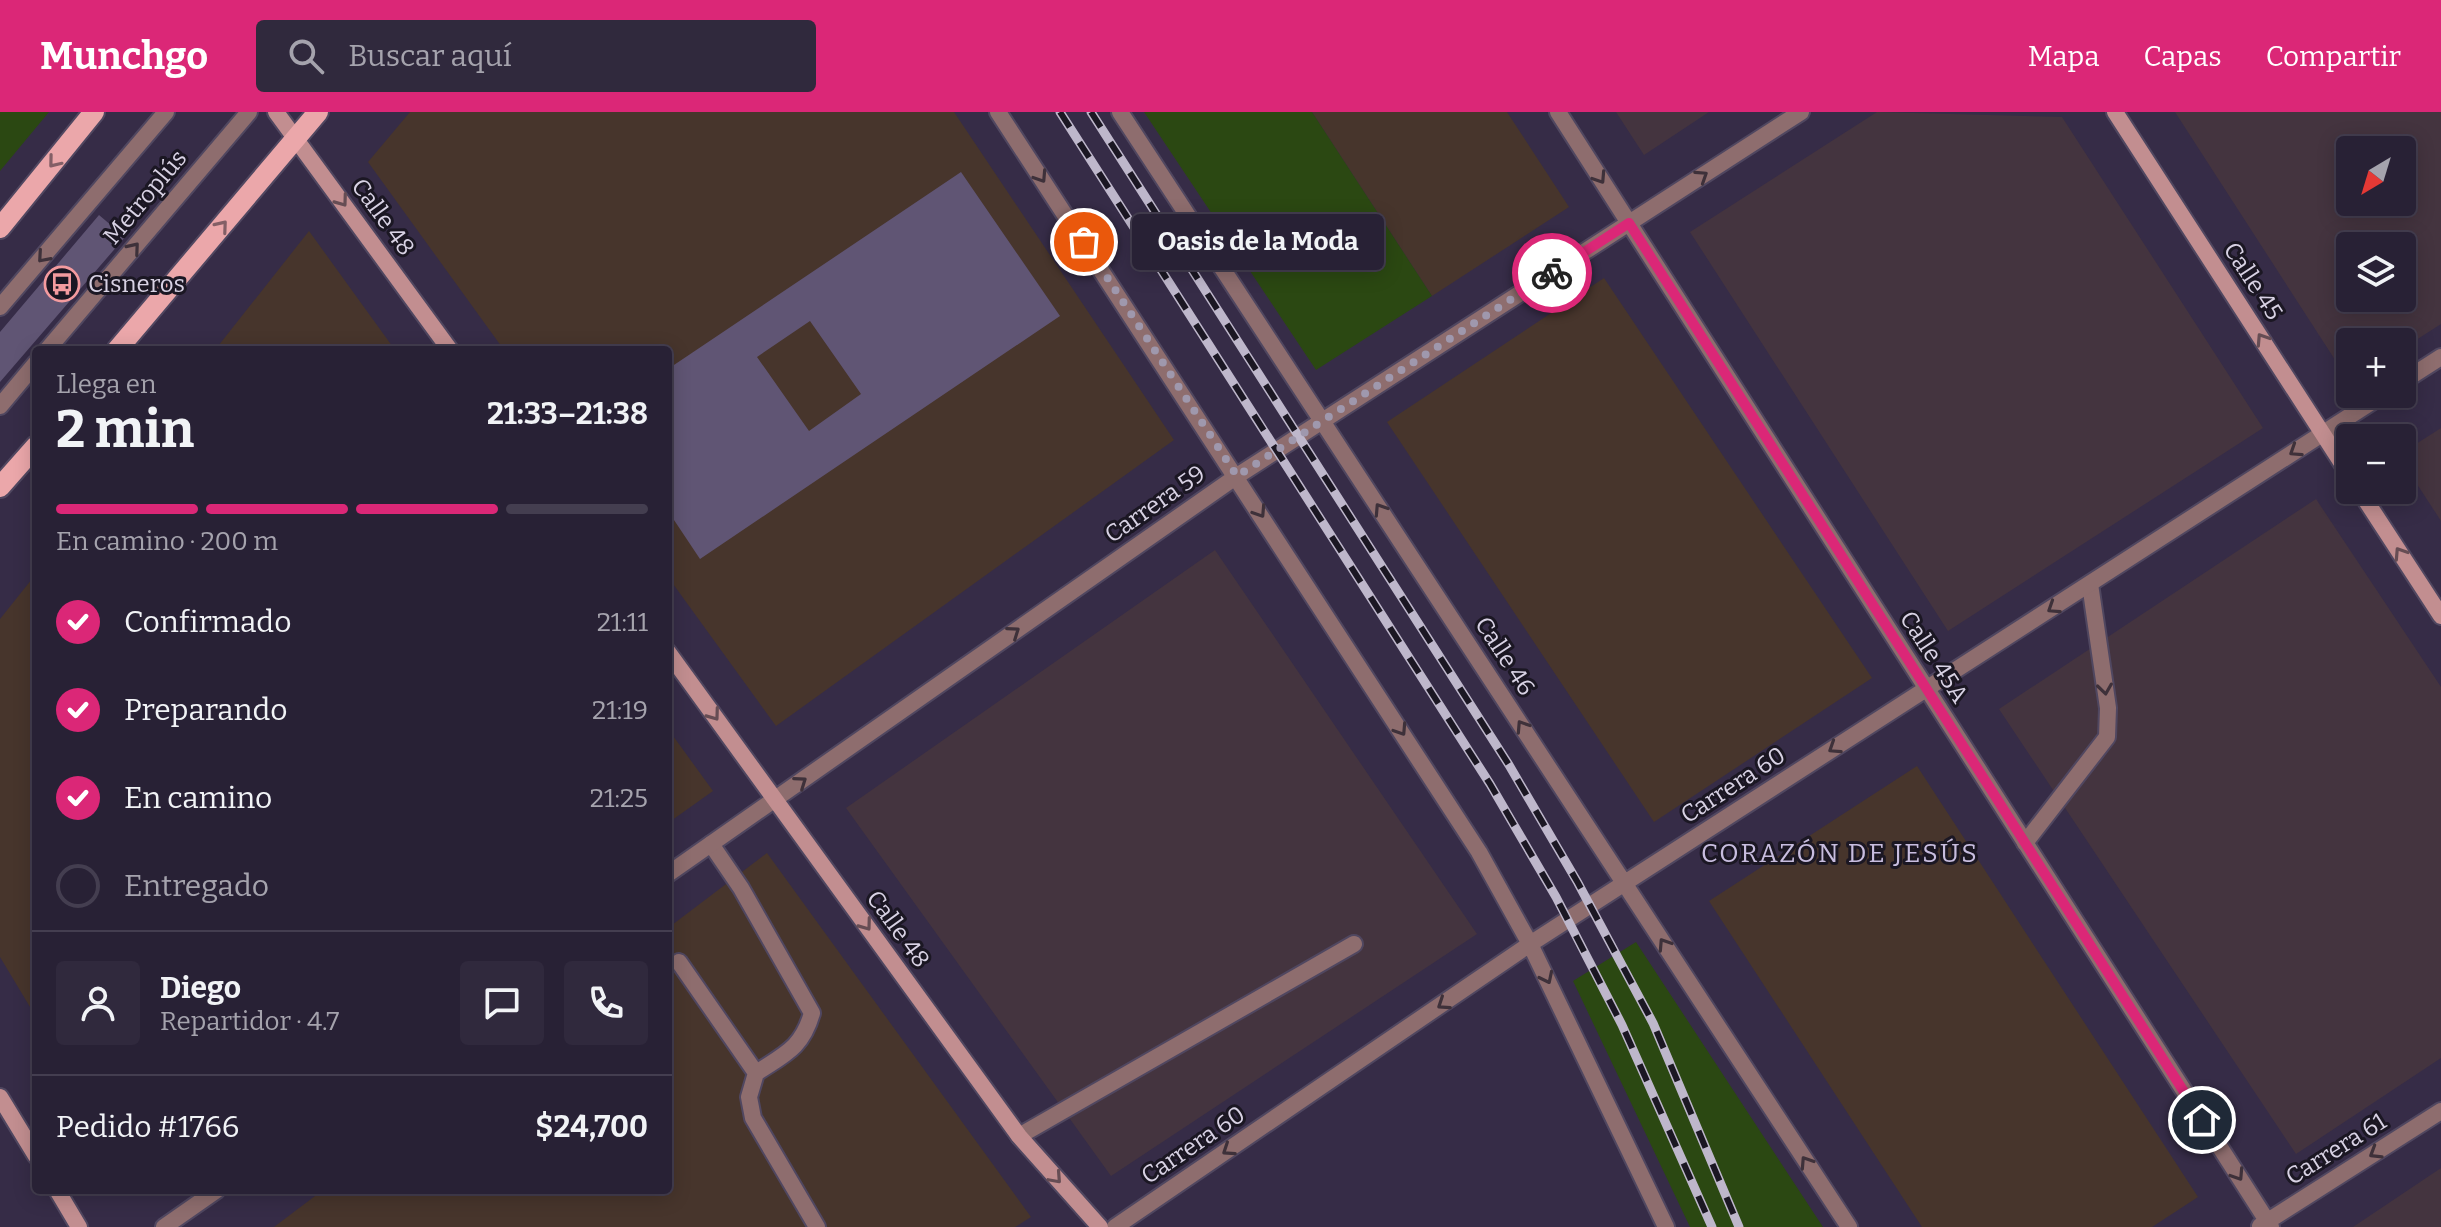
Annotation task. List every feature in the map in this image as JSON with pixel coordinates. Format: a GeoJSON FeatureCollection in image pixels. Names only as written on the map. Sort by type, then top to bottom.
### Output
{"type":"FeatureCollection","features":[{"type":"Feature","properties":{"kind":"main road"},"geometry":{"type":"LineString","coordinates":[[5,221],[94,112]]}},
{"type":"Feature","properties":{"kind":"main road"},"geometry":{"type":"LineString","coordinates":[[120,346],[318,112]]}},
{"type":"Feature","properties":{"kind":"main road"},"geometry":{"type":"LineString","coordinates":[[0,487],[32,451]]}},
{"type":"Feature","properties":{"kind":"street","name":"Metroplús"},"geometry":{"type":"LineString","coordinates":[[0,307],[166,112]]}},
{"type":"Feature","properties":{"kind":"street","name":"Metroplús"},"geometry":{"type":"LineString","coordinates":[[50,346],[249,112]]}},
{"type":"Feature","properties":{"kind":"street","name":"Calle 48"},"geometry":{"type":"LineString","coordinates":[[276,112],[447,346]]}},
{"type":"Feature","properties":{"kind":"street"},"geometry":{"type":"LineString","coordinates":[[998,112],[1479,852],[1530,944],[1666,1227]]}},
{"type":"Feature","properties":{"kind":"street","name":"Calle 46"},"geometry":{"type":"LineString","coordinates":[[1120,112],[1849,1227]]}},
{"type":"Feature","properties":{"kind":"street","name":"Calle 45A"},"geometry":{"type":"LineString","coordinates":[[1558,112],[2265,1225]]}},
{"type":"Feature","properties":{"kind":"street","name":"Carrera 59"},"geometry":{"type":"LineString","coordinates":[[672,871],[1237,476],[1801,112]]}},
{"type":"Feature","properties":{"kind":"street","name":"Calle 45"},"geometry":{"type":"LineString","coordinates":[[2115,112],[2336,454]]}},
{"type":"Feature","properties":{"kind":"street"},"geometry":{"type":"LineString","coordinates":[[2416,373],[2441,357]]}},
{"type":"Feature","properties":{"kind":"street"},"geometry":{"type":"LineString","coordinates":[[0,406],[32,368]]}},
{"type":"Feature","properties":{"kind":"street","name":"Carrera 60"},"geometry":{"type":"LineString","coordinates":[[1115,1227],[1530,944],[2362,408]]}},
{"type":"Feature","properties":{"kind":"street"},"geometry":{"type":"LineString","coordinates":[[2368,504],[2441,616]]}},
{"type":"Feature","properties":{"kind":"street"},"geometry":{"type":"LineString","coordinates":[[2025,843],[2107,737],[2108,708],[2090,584]]}},
{"type":"Feature","properties":{"kind":"street","name":"Calle 48"},"geometry":{"type":"LineString","coordinates":[[672,658],[1019,1136],[1100,1227]]}},
{"type":"Feature","properties":{"kind":"street"},"geometry":{"type":"LineString","coordinates":[[711,844],[741,888],[812,1013],[807,1032],[793,1048],[756,1073],[749,1097],[753,1118],[817,1227]]}},
{"type":"Feature","properties":{"kind":"street"},"geometry":{"type":"LineString","coordinates":[[1019,1136],[1354,944]]}},
{"type":"Feature","properties":{"kind":"street"},"geometry":{"type":"LineString","coordinates":[[679,962],[756,1073]]}},
{"type":"Feature","properties":{"kind":"street"},"geometry":{"type":"LineString","coordinates":[[0,1097],[32,1149]]}},
{"type":"Feature","properties":{"kind":"street","name":"Carrera 61"},"geometry":{"type":"LineString","coordinates":[[2265,1225],[2441,1111]]}},
{"type":"Feature","properties":{"kind":"street"},"geometry":{"type":"LineString","coordinates":[[59,1194],[79,1227]]}},
{"type":"Feature","properties":{"kind":"street"},"geometry":{"type":"LineString","coordinates":[[164,1227],[211,1194]]}},
{"type":"Feature","properties":{"kind":"shaded area"},"geometry":{"type":"Polygon","coordinates":[[[410,112],[954,112],[1174,440],[776,726],[672,583],[672,346],[501,346],[368,162],[410,112]]]}},
{"type":"Feature","properties":{"kind":"shaded area"},"geometry":{"type":"Polygon","coordinates":[[[1312,112],[1507,112],[1569,207],[1432,296],[1312,112]]]}},
{"type":"Feature","properties":{"kind":"shaded area"},"geometry":{"type":"Polygon","coordinates":[[[1616,112],[1709,112],[1644,155],[1616,112]]]}},
{"type":"Feature","properties":{"kind":"shaded area"},"geometry":{"type":"Polygon","coordinates":[[[1877,112],[2062,117],[2263,428],[1948,631],[1690,232],[1877,112]]]}},
{"type":"Feature","properties":{"kind":"shaded area"},"geometry":{"type":"Polygon","coordinates":[[[2175,112],[2441,112],[2441,324],[2416,340],[2416,328],[2336,328],[2336,361],[2175,112]]]}},
{"type":"Feature","properties":{"kind":"shaded area"},"geometry":{"type":"Polygon","coordinates":[[[309,231],[392,346],[218,346],[309,231]]]}},
{"type":"Feature","properties":{"kind":"shaded area"},"geometry":{"type":"Polygon","coordinates":[[[1604,278],[1872,678],[1654,822],[1387,422],[1604,278]]]}},
{"type":"Feature","properties":{"kind":"shaded area"},"geometry":{"type":"Polygon","coordinates":[[[2441,428],[2441,521],[2416,483],[2416,444],[2441,428]]]}},
{"type":"Feature","properties":{"kind":"shaded area"},"geometry":{"type":"Polygon","coordinates":[[[2316,499],[2441,687],[2441,1058],[2296,1154],[1999,709],[2316,499]]]}},
{"type":"Feature","properties":{"kind":"shaded area"},"geometry":{"type":"Polygon","coordinates":[[[1215,550],[1477,934],[1111,1176],[846,808],[1215,550]]]}},
{"type":"Feature","properties":{"kind":"shaded area"},"geometry":{"type":"Polygon","coordinates":[[[32,579],[32,1010],[0,957],[0,619],[32,579]]]}},
{"type":"Feature","properties":{"kind":"shaded area"},"geometry":{"type":"Polygon","coordinates":[[[672,735],[713,791],[672,820],[672,735]]]}},
{"type":"Feature","properties":{"kind":"shaded area"},"geometry":{"type":"Polygon","coordinates":[[[1917,766],[2198,1197],[2152,1227],[1922,1227],[1709,901],[1917,766]]]}},
{"type":"Feature","properties":{"kind":"shaded area"},"geometry":{"type":"Polygon","coordinates":[[[767,853],[1031,1217],[1015,1227],[274,1227],[318,1194],[672,1194],[672,925],[767,853]]]}},
{"type":"Feature","properties":{"kind":"shaded area"},"geometry":{"type":"Polygon","coordinates":[[[2441,1168],[2441,1227],[2353,1227],[2441,1168]]]}},
{"type":"Feature","properties":{"kind":"green space"},"geometry":{"type":"Polygon","coordinates":[[[0,112],[49,112],[0,171],[0,112]]]}},
{"type":"Feature","properties":{"kind":"green space"},"geometry":{"type":"Polygon","coordinates":[[[1144,112],[1312,112],[1432,296],[1316,370],[1144,112]]]}},
{"type":"Feature","properties":{"kind":"green space"},"geometry":{"type":"Polygon","coordinates":[[[1636,942],[1823,1227],[1690,1227],[1573,981],[1636,942]]]}},
{"type":"Feature","properties":{"kind":"building"},"geometry":{"type":"Polygon","coordinates":[[[961,172],[1060,316],[700,559],[672,517],[672,366],[961,172]],[[810,321],[757,357],[809,431],[861,394],[810,321]]]}},
{"type":"Feature","properties":{"kind":"building","name":"Cisneros"},"geometry":{"type":"Polygon","coordinates":[[[99,215],[125,237],[0,382],[0,332],[99,215]]]}},
{"type":"Feature","properties":{"kind":"railway"},"geometry":{"type":"LineString","coordinates":[[1060,112],[1490,784],[1556,897],[1622,1025],[1712,1227]]}},
{"type":"Feature","properties":{"kind":"railway"},"geometry":{"type":"LineString","coordinates":[[1091,112],[1509,765],[1578,883],[1653,1023],[1739,1227]]}},
{"type":"Feature","properties":{"kind":"way so far"},"geometry":{"type":"LineString","coordinates":[[1084,242],[1237,476],[1552,273]]}},
{"type":"Feature","properties":{"kind":"place","name":"Oasis de la Moda"},"geometry":{"type":"Point","coordinates":[1084,242]}},
{"type":"Feature","properties":{"kind":"place","name":"Cisneros"},"geometry":{"type":"Point","coordinates":[62,284]}},
{"type":"Feature","properties":{"kind":"district","name":"CORAZÓN DE JESÚS"},"geometry":{"type":"Point","coordinates":[1840,853]}},
{"type":"Feature","properties":{"kind":"route"},"geometry":{"type":"LineString","coordinates":[[1552,273],[1629,223],[2202,1120]]}}]}
